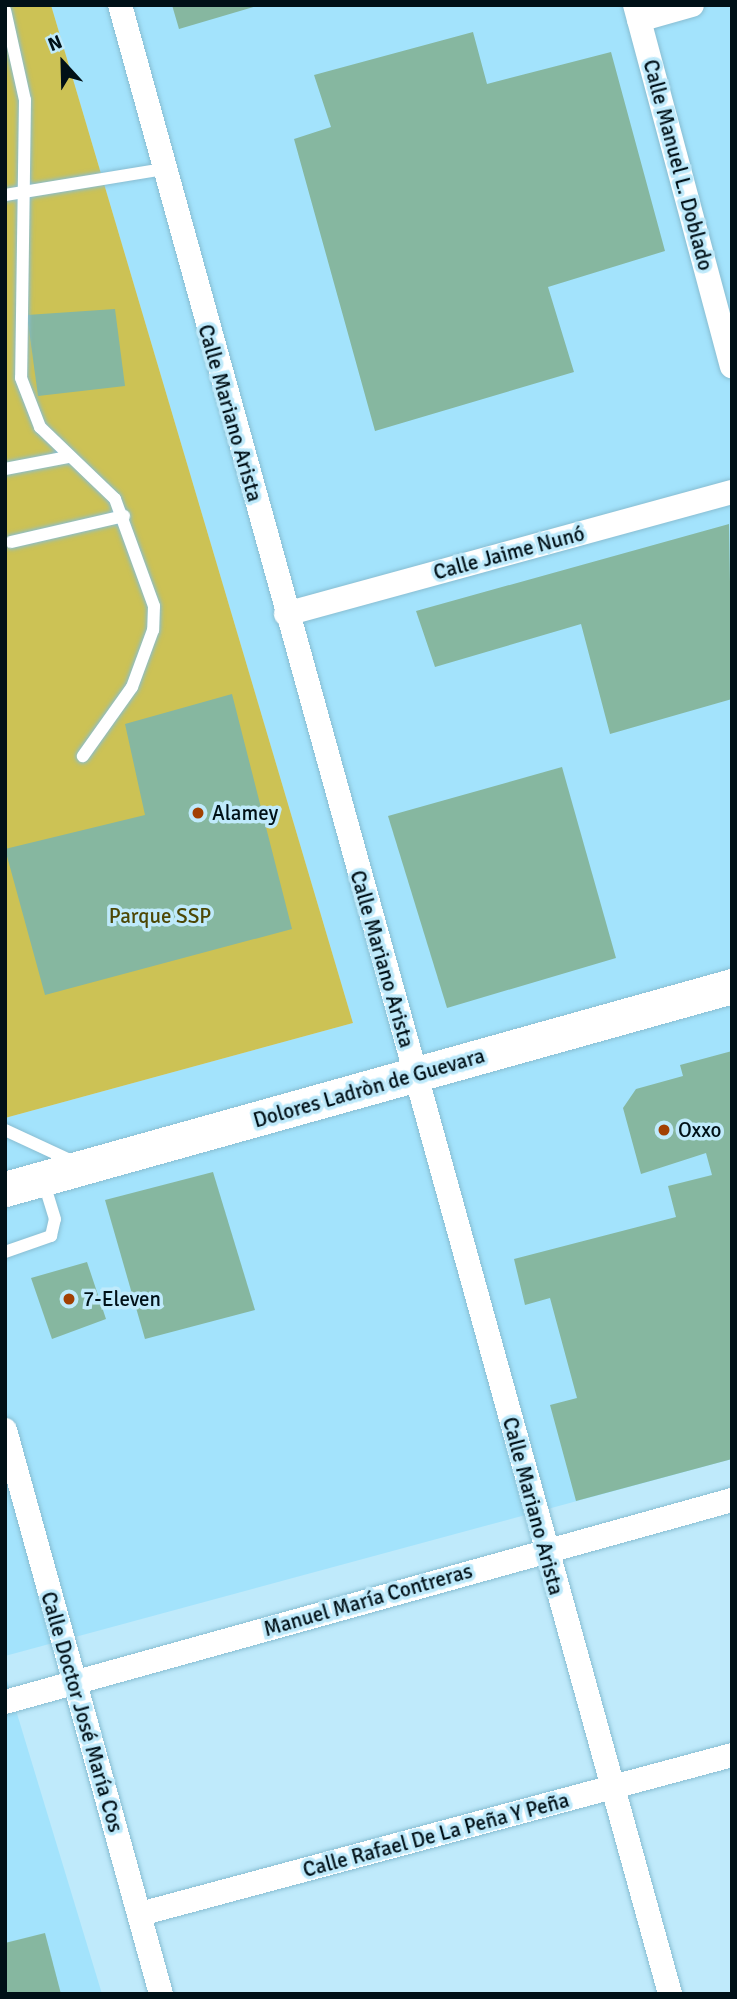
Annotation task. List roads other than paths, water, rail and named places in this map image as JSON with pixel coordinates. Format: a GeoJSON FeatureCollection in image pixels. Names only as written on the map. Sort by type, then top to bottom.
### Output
{"type":"FeatureCollection","features":[{"type":"Feature","properties":{"kind":"street","name":"Calle Mariano Arista"},"geometry":{"type":"LineString","coordinates":[[120,5],[544,1550],[670,1994]]}},
{"type":"Feature","properties":{"kind":"street"},"geometry":{"type":"LineString","coordinates":[[637,13],[692,5]]}},
{"type":"Feature","properties":{"kind":"street","name":"Calle Manuel L. Doblado"},"geometry":{"type":"LineString","coordinates":[[637,13],[732,366]]}},
{"type":"Feature","properties":{"kind":"street","name":"Calle Jaime Nunó"},"geometry":{"type":"LineString","coordinates":[[286,614],[732,492]]}},
{"type":"Feature","properties":{"kind":"street","name":"Dolores Ladròn de Guevara"},"geometry":{"type":"LineString","coordinates":[[5,1189],[732,986]]}},
{"type":"Feature","properties":{"kind":"street","name":"Calle Doctor José María Cos"},"geometry":{"type":"LineString","coordinates":[[5,1430],[161,1994]]}},
{"type":"Feature","properties":{"kind":"street","name":"Manuel María Contreras"},"geometry":{"type":"LineString","coordinates":[[5,1702],[544,1550],[732,1500]]}},
{"type":"Feature","properties":{"kind":"street","name":"Calle Rafael De La Peña Y Peña"},"geometry":{"type":"LineString","coordinates":[[140,1914],[732,1755]]}},
{"type":"Feature","properties":{"kind":"lane"},"geometry":{"type":"LineString","coordinates":[[5,10],[24,100],[26,193],[21,378],[40,427],[68,457],[100,481],[124,516],[154,606],[153,630],[132,687],[83,756]]}},
{"type":"Feature","properties":{"kind":"lane"},"geometry":{"type":"LineString","coordinates":[[5,194],[26,193],[164,169]]}},
{"type":"Feature","properties":{"kind":"lane"},"geometry":{"type":"LineString","coordinates":[[5,469],[68,457]]}},
{"type":"Feature","properties":{"kind":"lane"},"geometry":{"type":"LineString","coordinates":[[11,542],[124,516]]}},
{"type":"Feature","properties":{"kind":"lane"},"geometry":{"type":"LineString","coordinates":[[5,1130],[85,1168]]}},
{"type":"Feature","properties":{"kind":"lane"},"geometry":{"type":"LineString","coordinates":[[5,1252],[51,1236],[55,1219],[43,1180]]}},
{"type":"Feature","properties":{"kind":"place","name":"Alamey"},"geometry":{"type":"Point","coordinates":[198,813]}},
{"type":"Feature","properties":{"kind":"place","name":"Oxxo"},"geometry":{"type":"Point","coordinates":[664,1130]}},
{"type":"Feature","properties":{"kind":"place","name":"7-Eleven"},"geometry":{"type":"Point","coordinates":[69,1299]}},
{"type":"Feature","properties":{"kind":"park label","name":"Parque SSP"},"geometry":{"type":"Point","coordinates":[160,916]}}]}
